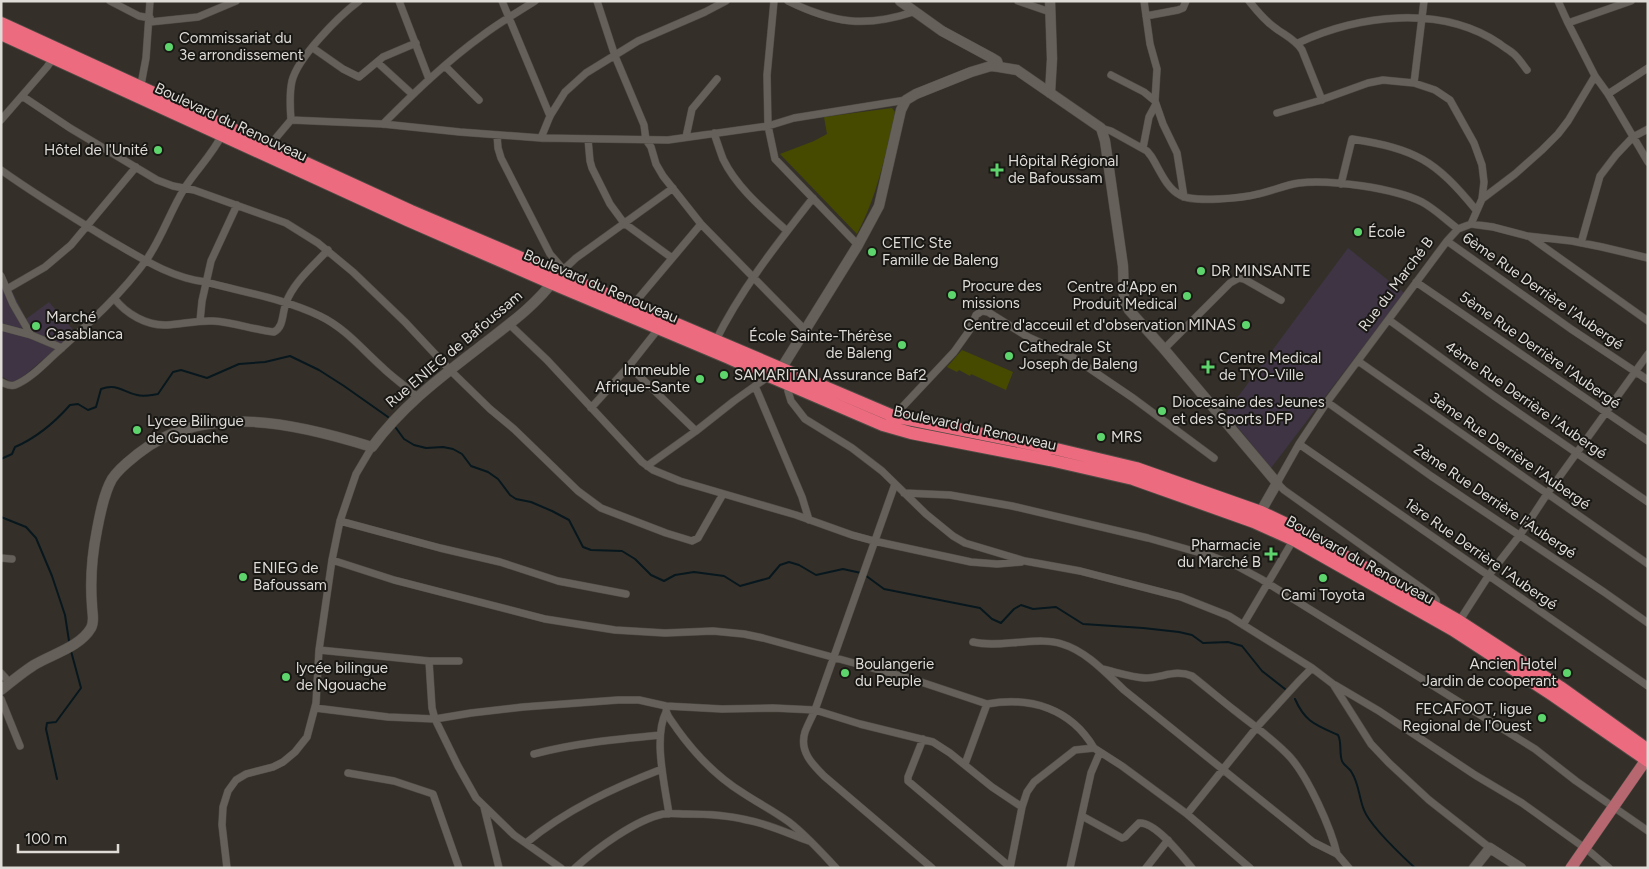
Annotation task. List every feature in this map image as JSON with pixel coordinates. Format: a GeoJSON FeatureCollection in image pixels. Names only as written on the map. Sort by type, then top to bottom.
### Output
{"type":"FeatureCollection","features":[{"type":"Feature","properties":{"kind":"highway","name":"Boulevard du Renouveau"},"geometry":{"type":"LineString","coordinates":[[1,23],[56,53],[381,203],[557,276],[630,310],[715,342],[890,421],[1051,454],[1134,474],[1258,517],[1437,608],[1456,626]]}},
{"type":"Feature","properties":{"kind":"highway","name":"Boulevard du Renouveau"},"geometry":{"type":"LineString","coordinates":[[1,34],[56,53]]}},
{"type":"Feature","properties":{"kind":"highway","name":"Boulevard du Renouveau"},"geometry":{"type":"LineString","coordinates":[[630,310],[659,328],[769,376],[787,376]]}},
{"type":"Feature","properties":{"kind":"highway","name":"Boulevard du Renouveau"},"geometry":{"type":"LineString","coordinates":[[1296,535],[1456,626],[1566,698],[1647,759]]}},
{"type":"Feature","properties":{"kind":"main road"},"geometry":{"type":"LineString","coordinates":[[1571,868],[1616,808],[1647,759]]}},
{"type":"Feature","properties":{"kind":"main road"},"geometry":{"type":"LineString","coordinates":[[1577,868],[1587,849]]}},
{"type":"Feature","properties":{"kind":"street"},"geometry":{"type":"LineString","coordinates":[[110,1],[150,20],[198,17],[236,1]]}},
{"type":"Feature","properties":{"kind":"street"},"geometry":{"type":"LineString","coordinates":[[139,92],[146,58],[150,1]]}},
{"type":"Feature","properties":{"kind":"street"},"geometry":{"type":"LineString","coordinates":[[268,151],[291,120],[292,81],[302,61],[329,30],[360,1]]}},
{"type":"Feature","properties":{"kind":"street"},"geometry":{"type":"LineString","coordinates":[[399,1],[429,80]]}},
{"type":"Feature","properties":{"kind":"street"},"geometry":{"type":"LineString","coordinates":[[502,1],[550,116]]}},
{"type":"Feature","properties":{"kind":"street"},"geometry":{"type":"LineString","coordinates":[[383,124],[412,94],[472,43],[535,1]]}},
{"type":"Feature","properties":{"kind":"street"},"geometry":{"type":"LineString","coordinates":[[597,1],[615,56],[644,125],[646,140],[651,147],[656,164],[701,224],[805,330]]}},
{"type":"Feature","properties":{"kind":"street"},"geometry":{"type":"LineString","coordinates":[[541,138],[550,116],[565,92],[591,69],[638,41],[726,1]]}},
{"type":"Feature","properties":{"kind":"street"},"geometry":{"type":"LineString","coordinates":[[774,1],[767,75],[768,126],[777,162],[858,245]]}},
{"type":"Feature","properties":{"kind":"street"},"geometry":{"type":"LineString","coordinates":[[788,1],[823,16],[852,22],[883,21],[913,12]]}},
{"type":"Feature","properties":{"kind":"street"},"geometry":{"type":"LineString","coordinates":[[900,1],[942,31],[997,61],[999,67]]}},
{"type":"Feature","properties":{"kind":"street"},"geometry":{"type":"LineString","coordinates":[[1018,1],[1050,7],[1052,59],[1050,93]]}},
{"type":"Feature","properties":{"kind":"street"},"geometry":{"type":"LineString","coordinates":[[1144,1],[1150,44],[1157,69],[1156,102],[1163,124],[1177,153],[1184,198]]}},
{"type":"Feature","properties":{"kind":"street"},"geometry":{"type":"LineString","coordinates":[[1146,16],[1178,10],[1183,8],[1186,1]]}},
{"type":"Feature","properties":{"kind":"street"},"geometry":{"type":"LineString","coordinates":[[1249,1],[1273,27],[1298,43],[1322,100]]}},
{"type":"Feature","properties":{"kind":"street"},"geometry":{"type":"LineString","coordinates":[[1414,83],[1424,1]]}},
{"type":"Feature","properties":{"kind":"street"},"geometry":{"type":"LineString","coordinates":[[1558,1],[1595,76],[1608,94],[1648,162]]}},
{"type":"Feature","properties":{"kind":"street"},"geometry":{"type":"LineString","coordinates":[[1568,23],[1631,1]]}},
{"type":"Feature","properties":{"kind":"street"},"geometry":{"type":"LineString","coordinates":[[1298,43],[1340,26],[1395,18],[1423,18],[1467,27],[1488,36],[1514,55],[1527,70]]}},
{"type":"Feature","properties":{"kind":"street"},"geometry":{"type":"LineString","coordinates":[[313,48],[356,77],[362,76],[377,62],[398,50],[416,43]]}},
{"type":"Feature","properties":{"kind":"street"},"geometry":{"type":"LineString","coordinates":[[1,120],[56,53]]}},
{"type":"Feature","properties":{"kind":"street"},"geometry":{"type":"LineString","coordinates":[[377,62],[412,94]]}},
{"type":"Feature","properties":{"kind":"street"},"geometry":{"type":"LineString","coordinates":[[445,66],[479,100]]}},
{"type":"Feature","properties":{"kind":"street"},"geometry":{"type":"LineString","coordinates":[[291,120],[383,124],[541,138],[668,140],[768,126],[794,118],[906,100],[916,94],[991,66],[1017,70],[1100,128],[1111,131],[1143,148],[1152,156],[1172,190],[1184,198],[1201,199],[1256,195],[1298,183],[1341,184],[1372,188],[1414,198],[1438,212],[1458,229]]}},
{"type":"Feature","properties":{"kind":"street"},"geometry":{"type":"LineString","coordinates":[[1608,94],[1648,68]]}},
{"type":"Feature","properties":{"kind":"street"},"geometry":{"type":"LineString","coordinates":[[1111,75],[1144,92],[1156,102]]}},
{"type":"Feature","properties":{"kind":"street"},"geometry":{"type":"LineString","coordinates":[[1482,198],[1522,168],[1558,134],[1595,76]]}},
{"type":"Feature","properties":{"kind":"street"},"geometry":{"type":"LineString","coordinates":[[686,137],[692,109],[717,80]]}},
{"type":"Feature","properties":{"kind":"street"},"geometry":{"type":"LineString","coordinates":[[1277,113],[1322,100],[1368,83],[1383,80],[1414,83],[1435,90],[1450,100],[1479,155],[1483,174],[1482,198],[1470,224],[1493,227],[1527,236],[1581,243],[1648,258]]}},
{"type":"Feature","properties":{"kind":"street"},"geometry":{"type":"LineString","coordinates":[[22,96],[70,128],[157,180],[184,189],[194,190],[294,227],[328,250],[392,310],[450,370],[578,491],[601,508],[692,541],[698,538],[723,494]]}},
{"type":"Feature","properties":{"kind":"street"},"geometry":{"type":"LineString","coordinates":[[906,100],[900,110],[878,206],[858,245],[805,330],[787,376],[791,401],[805,419],[852,448],[882,471],[926,514],[953,536],[965,543],[1025,561],[1080,571],[1157,590],[1209,607],[1243,625],[1312,668],[1333,684],[1379,710],[1475,775],[1522,803],[1587,849],[1609,868]]}},
{"type":"Feature","properties":{"kind":"street"},"geometry":{"type":"LineString","coordinates":[[1143,148],[1149,117],[1156,102]]}},
{"type":"Feature","properties":{"kind":"street"},"geometry":{"type":"LineString","coordinates":[[1100,128],[1106,141],[1123,266],[1124,300],[1129,310],[1276,483],[1433,596],[1436,600],[1437,608]]}},
{"type":"Feature","properties":{"kind":"street"},"geometry":{"type":"LineString","coordinates":[[1581,243],[1600,176],[1633,137],[1648,129]]}},
{"type":"Feature","properties":{"kind":"street"},"geometry":{"type":"LineString","coordinates":[[1,382],[13,386],[33,374],[114,298],[146,260],[157,243],[184,189],[224,131]]}},
{"type":"Feature","properties":{"kind":"street"},"geometry":{"type":"LineString","coordinates":[[714,133],[724,160],[734,178],[787,231]]}},
{"type":"Feature","properties":{"kind":"street"},"geometry":{"type":"LineString","coordinates":[[497,135],[499,153],[550,254],[557,276],[624,223],[673,188]]}},
{"type":"Feature","properties":{"kind":"street"},"geometry":{"type":"LineString","coordinates":[[588,139],[590,161],[594,173],[610,204],[624,223],[672,258]]}},
{"type":"Feature","properties":{"kind":"street"},"geometry":{"type":"LineString","coordinates":[[1341,184],[1352,139],[1386,144],[1418,156],[1430,163],[1451,180],[1476,210]]}},
{"type":"Feature","properties":{"kind":"street"},"geometry":{"type":"LineString","coordinates":[[7,289],[58,257],[87,227],[136,167]]}},
{"type":"Feature","properties":{"kind":"street"},"geometry":{"type":"LineString","coordinates":[[1,170],[87,227],[177,275],[194,281],[206,282],[286,303],[321,316],[357,342],[382,368],[417,397]]}},
{"type":"Feature","properties":{"kind":"street"},"geometry":{"type":"LineString","coordinates":[[715,342],[729,314],[754,276],[813,198]]}},
{"type":"Feature","properties":{"kind":"street"},"geometry":{"type":"LineString","coordinates":[[200,321],[202,301],[211,261],[237,205]]}},
{"type":"Feature","properties":{"kind":"street"},"geometry":{"type":"LineString","coordinates":[[630,310],[701,224]]}},
{"type":"Feature","properties":{"kind":"street","name":"Rue du Marché B"},"geometry":{"type":"LineString","coordinates":[[1258,517],[1299,444],[1327,402],[1447,241],[1458,229],[1470,224]]}},
{"type":"Feature","properties":{"kind":"street"},"geometry":{"type":"LineString","coordinates":[[1527,236],[1648,321]]}},
{"type":"Feature","properties":{"kind":"street","name":"6ème Rue Derrière l'Aubergé"},"geometry":{"type":"LineString","coordinates":[[1447,241],[1571,329],[1648,380]]}},
{"type":"Feature","properties":{"kind":"street"},"geometry":{"type":"LineString","coordinates":[[114,298],[131,314],[152,323],[166,325],[214,321],[245,325],[274,332],[280,328],[286,303],[294,288],[328,250]]}},
{"type":"Feature","properties":{"kind":"street"},"geometry":{"type":"LineString","coordinates":[[1,276],[19,317],[31,335]]}},
{"type":"Feature","properties":{"kind":"street","name":"Rue ENIEG de Bafoussam"},"geometry":{"type":"LineString","coordinates":[[227,868],[222,825],[223,807],[228,791],[236,780],[246,774],[273,767],[283,762],[295,752],[307,737],[315,708],[319,650],[332,560],[340,521],[356,474],[372,447],[392,420],[450,370],[528,309],[557,276]]}},
{"type":"Feature","properties":{"kind":"street"},"geometry":{"type":"LineString","coordinates":[[1164,349],[1230,283],[1239,278],[1244,278],[1281,300]]}},
{"type":"Feature","properties":{"kind":"street","name":"5ème Rue Derrière l'Aubergé"},"geometry":{"type":"LineString","coordinates":[[1416,282],[1648,441]]}},
{"type":"Feature","properties":{"kind":"street"},"geometry":{"type":"LineString","coordinates":[[890,421],[954,352],[969,331],[976,314],[982,311],[988,312],[1028,337],[1074,358],[1133,398],[1214,458]]}},
{"type":"Feature","properties":{"kind":"street","name":"4ème Rue Derrière l'Aubergé"},"geometry":{"type":"LineString","coordinates":[[1389,320],[1494,396],[1648,502]]}},
{"type":"Feature","properties":{"kind":"street"},"geometry":{"type":"LineString","coordinates":[[509,324],[547,360],[590,408],[647,466],[680,481],[874,541],[970,562],[997,564],[1025,561]]}},
{"type":"Feature","properties":{"kind":"street"},"geometry":{"type":"LineString","coordinates":[[1,327],[31,335],[62,348]]}},
{"type":"Feature","properties":{"kind":"street"},"geometry":{"type":"LineString","coordinates":[[590,408],[629,366],[659,328]]}},
{"type":"Feature","properties":{"kind":"street"},"geometry":{"type":"LineString","coordinates":[[1456,626],[1489,576],[1648,354]]}},
{"type":"Feature","properties":{"kind":"street","name":"3ème Rue Derrière l'Aubergé"},"geometry":{"type":"LineString","coordinates":[[1358,361],[1648,564]]}},
{"type":"Feature","properties":{"kind":"street"},"geometry":{"type":"LineString","coordinates":[[629,366],[696,431]]}},
{"type":"Feature","properties":{"kind":"street"},"geometry":{"type":"LineString","coordinates":[[647,466],[769,376]]}},
{"type":"Feature","properties":{"kind":"street"},"geometry":{"type":"LineString","coordinates":[[755,386],[802,497],[809,520]]}},
{"type":"Feature","properties":{"kind":"street","name":"2ème Rue Derrière l'Aubergé"},"geometry":{"type":"LineString","coordinates":[[1327,402],[1431,476],[1648,623]]}},
{"type":"Feature","properties":{"kind":"street"},"geometry":{"type":"LineString","coordinates":[[1,673],[5,687],[34,665],[75,643],[92,626],[90,583],[94,544],[103,503],[111,481],[118,470],[152,444],[181,431],[228,421],[284,426],[372,447]]}},
{"type":"Feature","properties":{"kind":"street","name":"1ère Rue Derrière l'Aubergé"},"geometry":{"type":"LineString","coordinates":[[1299,444],[1648,686]]}},
{"type":"Feature","properties":{"kind":"street"},"geometry":{"type":"LineString","coordinates":[[895,484],[815,710],[805,733],[804,744],[811,763],[824,776],[932,868]]}},
{"type":"Feature","properties":{"kind":"street"},"geometry":{"type":"LineString","coordinates":[[904,493],[950,495],[1012,506],[1189,549],[1248,571],[1473,712],[1517,737],[1648,831]]}},
{"type":"Feature","properties":{"kind":"street"},"geometry":{"type":"LineString","coordinates":[[340,521],[500,562],[558,581],[626,594]]}},
{"type":"Feature","properties":{"kind":"street"},"geometry":{"type":"LineString","coordinates":[[1243,625],[1296,535]]}},
{"type":"Feature","properties":{"kind":"street"},"geometry":{"type":"LineString","coordinates":[[1,558],[12,559]]}},
{"type":"Feature","properties":{"kind":"street"},"geometry":{"type":"LineString","coordinates":[[332,560],[394,580],[545,619],[615,630],[665,633],[713,631],[744,634],[912,679],[987,704],[1008,701],[1022,702],[1061,713],[1087,736],[1097,750],[1187,814],[1250,868]]}},
{"type":"Feature","properties":{"kind":"street"},"geometry":{"type":"LineString","coordinates":[[973,642],[1002,644],[1060,643],[1072,648],[1101,668],[1124,690],[1313,842],[1337,854],[1349,868]]}},
{"type":"Feature","properties":{"kind":"street"},"geometry":{"type":"LineString","coordinates":[[319,650],[428,661],[458,661]]}},
{"type":"Feature","properties":{"kind":"street"},"geometry":{"type":"LineString","coordinates":[[428,661],[432,708],[435,720],[476,798],[499,821],[561,868]]}},
{"type":"Feature","properties":{"kind":"street"},"geometry":{"type":"LineString","coordinates":[[1101,668],[1144,678],[1168,674],[1192,676],[1258,727],[1297,766],[1322,812],[1333,837],[1337,854]]}},
{"type":"Feature","properties":{"kind":"street"},"geometry":{"type":"LineString","coordinates":[[1187,814],[1258,727],[1298,681],[1312,668]]}},
{"type":"Feature","properties":{"kind":"street"},"geometry":{"type":"LineString","coordinates":[[1333,684],[1377,750],[1429,800],[1490,848],[1521,868]]}},
{"type":"Feature","properties":{"kind":"street"},"geometry":{"type":"LineString","coordinates":[[1,699],[20,746]]}},
{"type":"Feature","properties":{"kind":"street"},"geometry":{"type":"LineString","coordinates":[[315,708],[388,717],[435,720],[471,713],[523,707],[618,700],[639,700],[666,709],[773,708],[815,710],[860,724],[933,742],[992,787],[1022,807]]}},
{"type":"Feature","properties":{"kind":"street"},"geometry":{"type":"LineString","coordinates":[[964,764],[987,704]]}},
{"type":"Feature","properties":{"kind":"street"},"geometry":{"type":"LineString","coordinates":[[666,709],[660,735],[662,769],[669,814]]}},
{"type":"Feature","properties":{"kind":"street"},"geometry":{"type":"LineString","coordinates":[[666,709],[690,746],[724,780],[770,808],[790,823],[836,868]]}},
{"type":"Feature","properties":{"kind":"street"},"geometry":{"type":"LineString","coordinates":[[534,754],[557,748],[660,735]]}},
{"type":"Feature","properties":{"kind":"street"},"geometry":{"type":"LineString","coordinates":[[923,738],[908,777],[908,782],[1010,867],[1022,807],[1034,782],[1075,750],[1097,750]]}},
{"type":"Feature","properties":{"kind":"street"},"geometry":{"type":"LineString","coordinates":[[1070,868],[1097,750]]}},
{"type":"Feature","properties":{"kind":"street"},"geometry":{"type":"LineString","coordinates":[[526,843],[546,826],[570,811],[662,769]]}},
{"type":"Feature","properties":{"kind":"street"},"geometry":{"type":"LineString","coordinates":[[348,774],[394,781],[433,794],[459,868]]}},
{"type":"Feature","properties":{"kind":"street"},"geometry":{"type":"LineString","coordinates":[[484,806],[499,868]]}},
{"type":"Feature","properties":{"kind":"street"},"geometry":{"type":"LineString","coordinates":[[575,868],[621,833],[652,818],[669,814],[726,816],[748,820],[809,841]]}},
{"type":"Feature","properties":{"kind":"street"},"geometry":{"type":"LineString","coordinates":[[1082,816],[1122,838],[1139,823],[1146,823],[1168,840],[1192,868]]}},
{"type":"Feature","properties":{"kind":"street"},"geometry":{"type":"LineString","coordinates":[[1146,868],[1168,840]]}},
{"type":"Feature","properties":{"kind":"street"},"geometry":{"type":"LineString","coordinates":[[1474,868],[1490,848]]}},
{"type":"Feature","properties":{"kind":"shaded area"},"geometry":{"type":"Polygon","coordinates":[[[892,108],[895,112],[880,174],[870,205],[857,234],[780,154],[827,134],[824,117],[892,108]]]}},
{"type":"Feature","properties":{"kind":"shaded area"},"geometry":{"type":"Polygon","coordinates":[[[1348,248],[1404,293],[1271,468],[1226,413],[1348,248]]]}},
{"type":"Feature","properties":{"kind":"shaded area","name":"Marché Casablanca"},"geometry":{"type":"Polygon","coordinates":[[[1,269],[26,319],[49,302],[75,332],[17,382],[11,382],[1,376],[1,269]]]}},
{"type":"Feature","properties":{"kind":"shaded area"},"geometry":{"type":"Polygon","coordinates":[[[962,350],[1013,372],[1006,390],[971,374],[970,376],[959,370],[957,372],[947,367],[962,350]]]}},
{"type":"Feature","properties":{"kind":"waterway"},"geometry":{"type":"LineString","coordinates":[[1,459],[12,454],[15,447],[45,429],[70,405],[78,404],[88,410],[96,407],[101,389],[116,387],[132,394],[148,396],[158,394],[173,372],[181,370],[207,378],[239,364],[265,362],[290,356],[319,370],[388,417]]}},
{"type":"Feature","properties":{"kind":"waterway"},"geometry":{"type":"LineString","coordinates":[[396,428],[404,439],[414,445],[426,448],[443,447],[453,449],[462,454],[471,466],[488,472],[498,479],[510,495],[516,499],[531,502],[569,520],[583,547],[591,550],[622,551],[635,559],[651,575],[664,581],[675,575],[694,572],[724,576],[740,586],[769,578],[780,565],[789,562],[799,565],[816,575],[843,569],[861,573]]}},
{"type":"Feature","properties":{"kind":"waterway"},"geometry":{"type":"LineString","coordinates":[[1,517],[26,527],[36,538],[52,576],[65,615],[69,641]]}},
{"type":"Feature","properties":{"kind":"waterway"},"geometry":{"type":"LineString","coordinates":[[865,575],[884,589],[980,608],[992,619],[1001,623],[1014,609],[1021,605],[1033,609],[1056,607],[1083,624],[1179,632],[1192,635],[1203,643],[1228,642],[1242,646],[1262,671],[1285,689]]}},
{"type":"Feature","properties":{"kind":"waterway"},"geometry":{"type":"LineString","coordinates":[[57,779],[46,729],[47,723],[56,722],[81,688],[71,651]]}},
{"type":"Feature","properties":{"kind":"waterway"},"geometry":{"type":"LineString","coordinates":[[1295,699],[1307,718],[1338,735],[1342,761],[1354,777],[1367,817],[1386,840],[1415,868]]}},
{"type":"Feature","properties":{"kind":"place","name":"Commissariat du 3e arrondissement"},"geometry":{"type":"Point","coordinates":[169,47]}},
{"type":"Feature","properties":{"kind":"place","name":"Hôtel de l'Unité"},"geometry":{"type":"Point","coordinates":[158,150]}},
{"type":"Feature","properties":{"kind":"place","name":"Hôpital Régional de Bafoussam"},"geometry":{"type":"Point","coordinates":[997,170]}},
{"type":"Feature","properties":{"kind":"place","name":"École"},"geometry":{"type":"Point","coordinates":[1358,232]}},
{"type":"Feature","properties":{"kind":"place","name":"CETIC Ste Famille de Baleng"},"geometry":{"type":"Point","coordinates":[872,252]}},
{"type":"Feature","properties":{"kind":"place","name":"DR MINSANTE"},"geometry":{"type":"Point","coordinates":[1201,271]}},
{"type":"Feature","properties":{"kind":"place","name":"Procure des missions"},"geometry":{"type":"Point","coordinates":[952,295]}},
{"type":"Feature","properties":{"kind":"place","name":"Centre d'App en Produit Medical"},"geometry":{"type":"Point","coordinates":[1187,296]}},
{"type":"Feature","properties":{"kind":"place","name":"Centre d'acceuil et d'observation MINAS"},"geometry":{"type":"Point","coordinates":[1246,325]}},
{"type":"Feature","properties":{"kind":"place","name":"Marché Casablanca"},"geometry":{"type":"Point","coordinates":[36,326]}},
{"type":"Feature","properties":{"kind":"place","name":"École Sainte-Thérèse de Baleng"},"geometry":{"type":"Point","coordinates":[902,345]}},
{"type":"Feature","properties":{"kind":"place","name":"Cathedrale St Joseph de Baleng"},"geometry":{"type":"Point","coordinates":[1009,356]}},
{"type":"Feature","properties":{"kind":"place","name":"Centre Medical de TYO-Ville"},"geometry":{"type":"Point","coordinates":[1208,367]}},
{"type":"Feature","properties":{"kind":"place","name":"SAMARITAN Assurance Baf2"},"geometry":{"type":"Point","coordinates":[724,375]}},
{"type":"Feature","properties":{"kind":"place","name":"Immeuble Afrique-Sante"},"geometry":{"type":"Point","coordinates":[700,379]}},
{"type":"Feature","properties":{"kind":"place","name":"Diocesaine des Jeunes et des Sports DFP"},"geometry":{"type":"Point","coordinates":[1162,411]}},
{"type":"Feature","properties":{"kind":"place","name":"Lycee Bilingue de Gouache"},"geometry":{"type":"Point","coordinates":[137,430]}},
{"type":"Feature","properties":{"kind":"place","name":"MRS"},"geometry":{"type":"Point","coordinates":[1101,437]}},
{"type":"Feature","properties":{"kind":"place","name":"Pharmacie du Marché B"},"geometry":{"type":"Point","coordinates":[1271,554]}},
{"type":"Feature","properties":{"kind":"place","name":"ENIEG de Bafoussam"},"geometry":{"type":"Point","coordinates":[243,577]}},
{"type":"Feature","properties":{"kind":"place","name":"Cami Toyota"},"geometry":{"type":"Point","coordinates":[1323,578]}},
{"type":"Feature","properties":{"kind":"place","name":"Boulangerie du Peuple"},"geometry":{"type":"Point","coordinates":[845,673]}},
{"type":"Feature","properties":{"kind":"place","name":"Ancien Hotel Jardin de cooperant"},"geometry":{"type":"Point","coordinates":[1567,673]}},
{"type":"Feature","properties":{"kind":"place","name":"lycée bilingue de Ngouache"},"geometry":{"type":"Point","coordinates":[286,677]}},
{"type":"Feature","properties":{"kind":"place","name":"FECAFOOT, ligue Regional de l'Ouest"},"geometry":{"type":"Point","coordinates":[1542,718]}}]}
